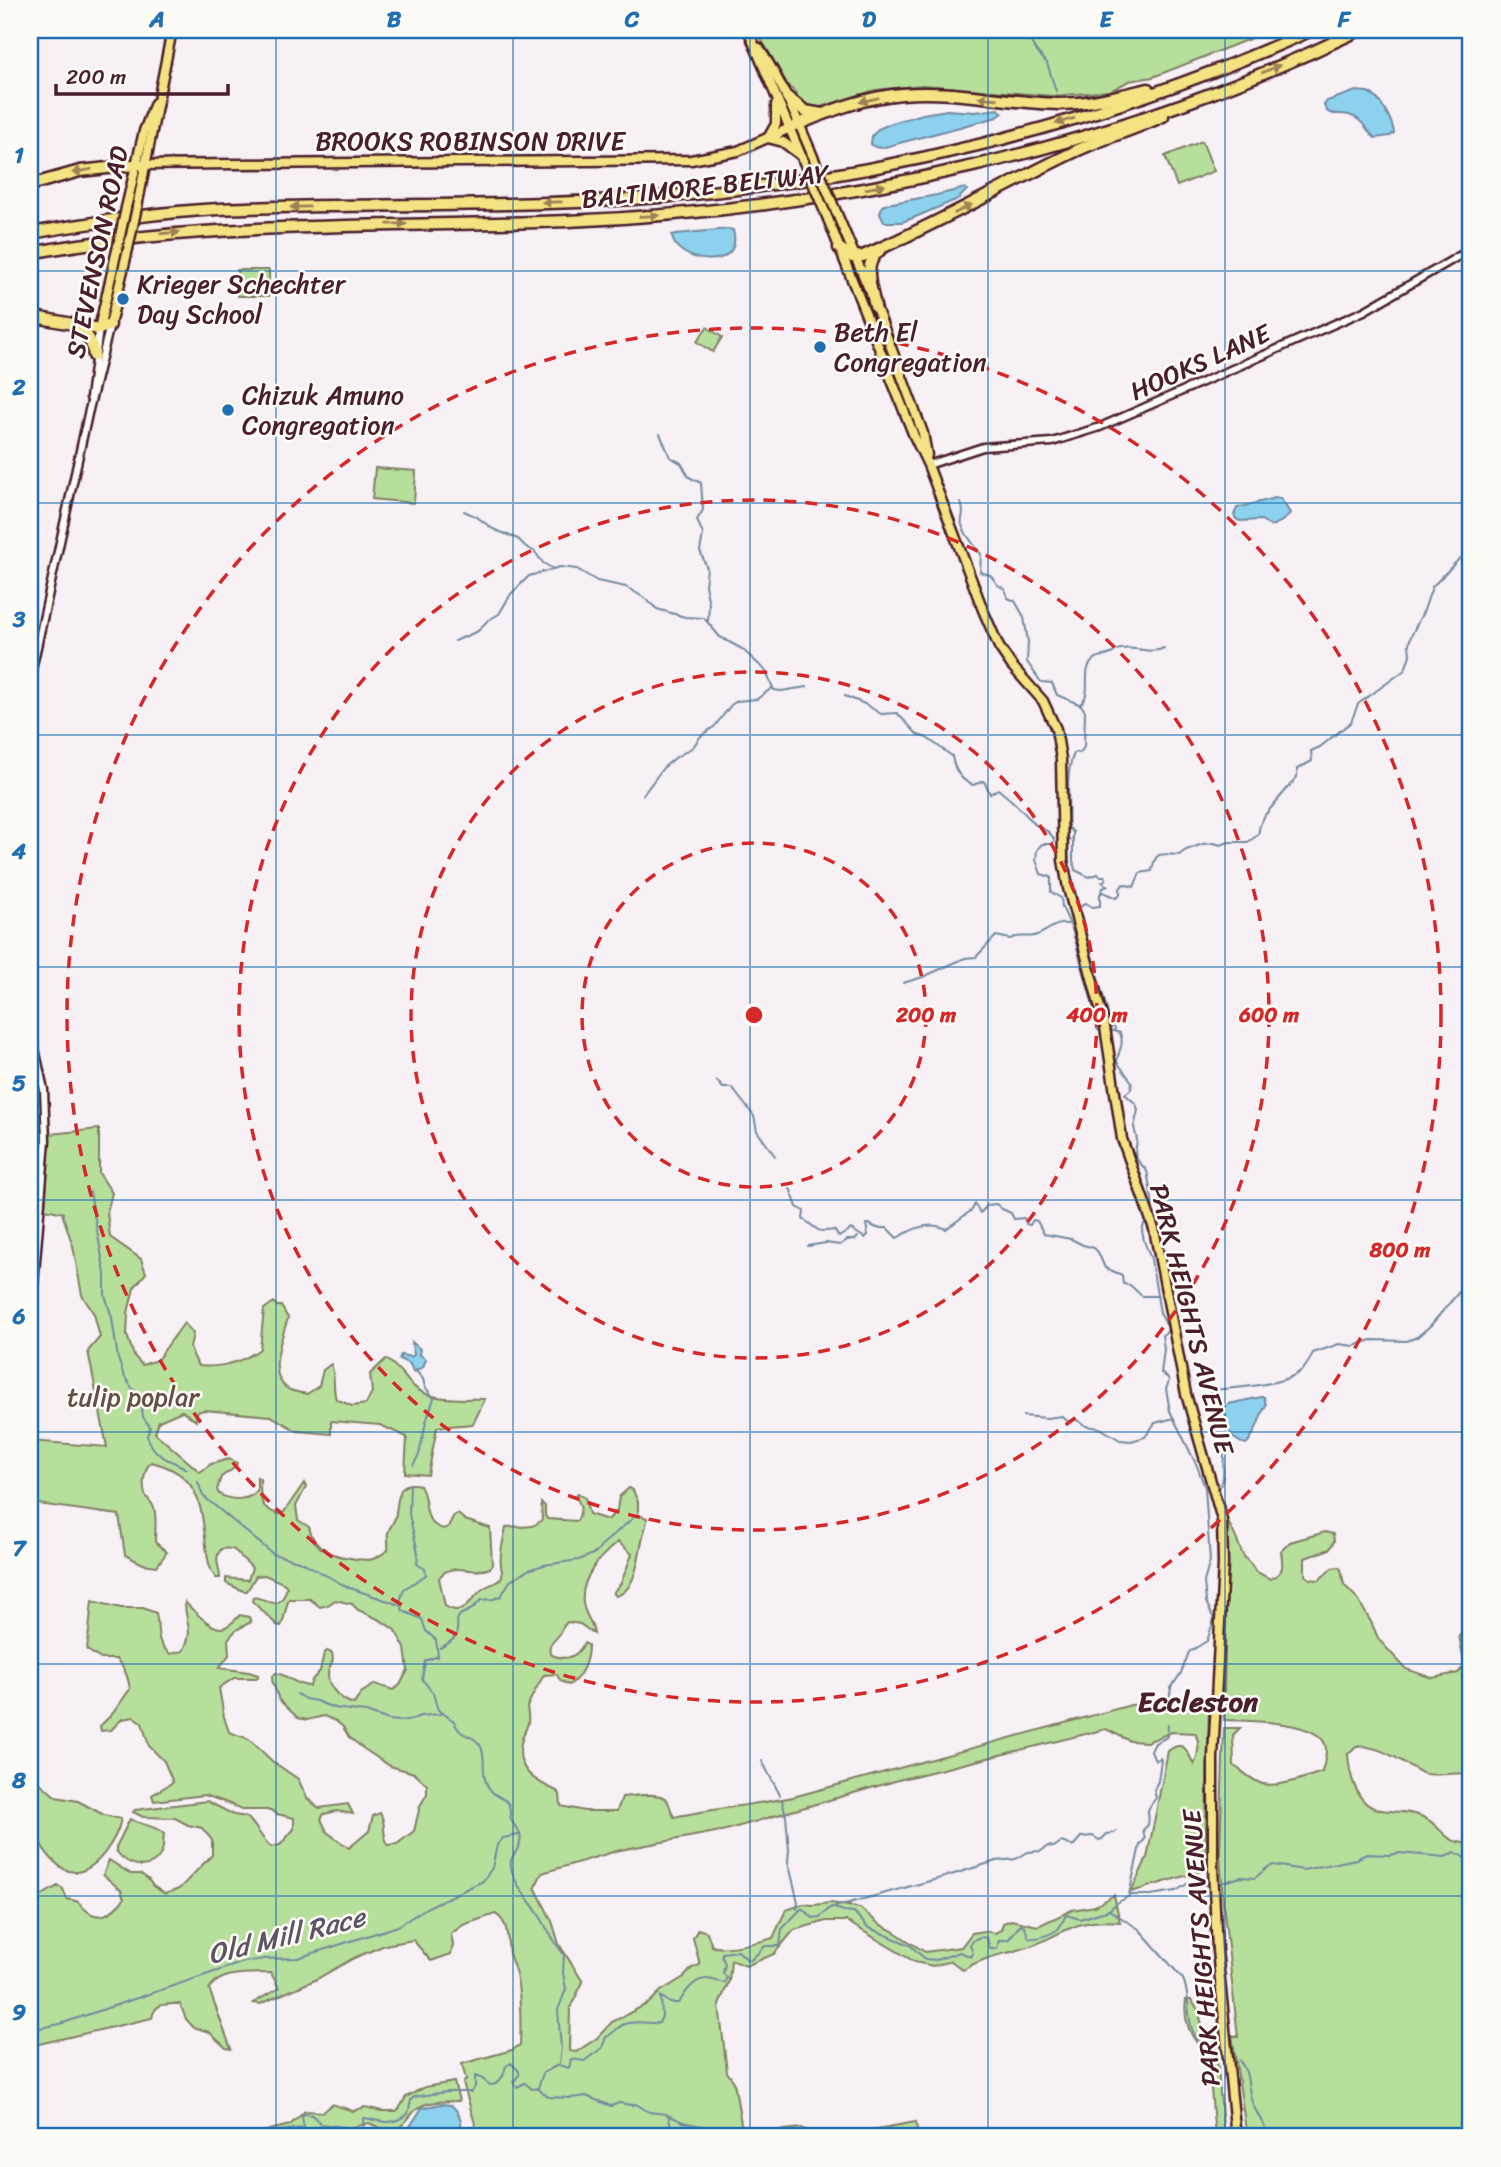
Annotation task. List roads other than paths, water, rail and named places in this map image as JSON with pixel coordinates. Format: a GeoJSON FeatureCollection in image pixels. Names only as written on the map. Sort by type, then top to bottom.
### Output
{"type":"FeatureCollection","features":[{"type":"Feature","properties":{"kind":"highway","name":"BALTIMORE BELTWAY"},"geometry":{"type":"LineString","coordinates":[[30,233],[104,221],[216,209],[636,199],[738,188],[842,172],[952,150],[1071,119],[1200,76],[1312,30]]}},
{"type":"Feature","properties":{"kind":"highway","name":"BALTIMORE BELTWAY"},"geometry":{"type":"LineString","coordinates":[[30,253],[147,235],[218,230],[591,219],[681,214],[802,200],[914,180],[1013,157],[1078,138],[1208,95],[1360,30]]}},
{"type":"Feature","properties":{"kind":"highway"},"geometry":{"type":"LineString","coordinates":[[794,126],[862,101],[903,94],[946,94],[1049,103],[1096,101],[1200,76]]}},
{"type":"Feature","properties":{"kind":"highway"},"geometry":{"type":"LineString","coordinates":[[839,248],[856,257],[883,247],[1086,146],[1142,126],[1208,95]]}},
{"type":"Feature","properties":{"kind":"highway"},"geometry":{"type":"LineString","coordinates":[[787,97],[805,111],[822,114]]}},
{"type":"Feature","properties":{"kind":"highway"},"geometry":{"type":"LineString","coordinates":[[30,185],[80,171],[140,165]]}},
{"type":"Feature","properties":{"kind":"highway"},"geometry":{"type":"LineString","coordinates":[[875,306],[869,268],[875,254],[883,247]]}},
{"type":"Feature","properties":{"kind":"highway"},"geometry":{"type":"LineString","coordinates":[[30,316],[99,329],[110,326]]}},
{"type":"Feature","properties":{"kind":"highway"},"geometry":{"type":"LineString","coordinates":[[76,325],[88,335],[94,356]]}},
{"type":"Feature","properties":{"kind":"main road","name":"STEVENSON ROAD"},"geometry":{"type":"LineString","coordinates":[[110,326],[136,207],[144,131],[157,102],[172,30]]}},
{"type":"Feature","properties":{"kind":"main road","name":"PARK HEIGHTS AVENUE"},"geometry":{"type":"LineString","coordinates":[[749,33],[771,85],[814,159],[856,257],[923,433],[929,465]]}},
{"type":"Feature","properties":{"kind":"main road","name":"PARK HEIGHTS AVENUE"},"geometry":{"type":"LineString","coordinates":[[749,33],[771,65],[787,97],[802,158],[914,436],[929,465],[999,647],[1043,701],[1056,729],[1061,759],[1063,859],[1068,888],[1105,1027],[1122,1139],[1154,1229],[1189,1409],[1222,1520],[1223,1564],[1213,1758],[1213,1868],[1219,1973],[1236,2137]]}},
{"type":"Feature","properties":{"kind":"main road"},"geometry":{"type":"LineString","coordinates":[[771,85],[778,118],[768,138],[783,142],[802,158]]}},
{"type":"Feature","properties":{"kind":"main road","name":"BROOKS ROBINSON DRIVE"},"geometry":{"type":"LineString","coordinates":[[140,165],[682,160],[726,154],[794,126]]}},
{"type":"Feature","properties":{"kind":"main road","name":"STEVENSON ROAD"},"geometry":{"type":"LineString","coordinates":[[99,329],[126,208],[140,165]]}},
{"type":"Feature","properties":{"kind":"main road"},"geometry":{"type":"LineString","coordinates":[[897,366],[900,386],[898,396],[903,397],[917,418]]}},
{"type":"Feature","properties":{"kind":"street","name":"HOOKS LANE"},"geometry":{"type":"LineString","coordinates":[[929,465],[970,450],[1052,442],[1100,427],[1364,311],[1471,249]]}},
{"type":"Feature","properties":{"kind":"street","name":"STEVENSON ROAD"},"geometry":{"type":"LineString","coordinates":[[30,679],[110,326]]}},
{"type":"Feature","properties":{"kind":"street","name":"STEVENSON ROAD"},"geometry":{"type":"LineString","coordinates":[[88,414],[99,329]]}},
{"type":"Feature","properties":{"kind":"street"},"geometry":{"type":"LineString","coordinates":[[30,1025],[44,1090],[46,1125],[30,1334]]}},
{"type":"Feature","properties":{"kind":"water"},"geometry":{"type":"Polygon","coordinates":[[[1356,91],[1368,92],[1377,99],[1391,122],[1394,133],[1375,138],[1357,119],[1349,115],[1330,113],[1325,109],[1327,101],[1356,91]]]}},
{"type":"Feature","properties":{"kind":"water"},"geometry":{"type":"Polygon","coordinates":[[[998,109],[1003,113],[997,117],[881,148],[871,144],[872,136],[878,129],[923,114],[947,110],[975,112],[998,109]]]}},
{"type":"Feature","properties":{"kind":"water"},"geometry":{"type":"Polygon","coordinates":[[[965,188],[967,190],[958,199],[902,222],[884,222],[880,214],[882,206],[887,204],[965,188]]]}},
{"type":"Feature","properties":{"kind":"water"},"geometry":{"type":"Polygon","coordinates":[[[733,230],[734,244],[729,253],[707,260],[684,252],[675,245],[672,235],[676,234],[733,230]]]}},
{"type":"Feature","properties":{"kind":"water"},"geometry":{"type":"Polygon","coordinates":[[[1275,498],[1281,499],[1290,513],[1271,526],[1261,520],[1240,521],[1234,515],[1237,508],[1275,498]]]}},
{"type":"Feature","properties":{"kind":"water"},"geometry":{"type":"Polygon","coordinates":[[[412,1342],[420,1349],[419,1354],[426,1359],[423,1367],[413,1372],[410,1364],[399,1359],[401,1355],[414,1355],[412,1342]]]}},
{"type":"Feature","properties":{"kind":"water"},"geometry":{"type":"Polygon","coordinates":[[[1264,1397],[1266,1405],[1256,1428],[1246,1444],[1240,1442],[1229,1430],[1225,1408],[1229,1404],[1264,1397]]]}},
{"type":"Feature","properties":{"kind":"water"},"geometry":{"type":"Polygon","coordinates":[[[451,2105],[459,2116],[461,2129],[457,2137],[411,2137],[409,2128],[422,2108],[451,2105]]]}},
{"type":"Feature","properties":{"kind":"waterway"},"geometry":{"type":"LineString","coordinates":[[1016,30],[1025,33],[1047,63],[1056,91]]}},
{"type":"Feature","properties":{"kind":"waterway"},"geometry":{"type":"LineString","coordinates":[[660,434],[670,457],[681,463],[689,477],[701,483],[703,510],[697,520],[703,534],[700,551],[707,568],[705,585],[709,604],[708,621]]}},
{"type":"Feature","properties":{"kind":"waterway"},"geometry":{"type":"LineString","coordinates":[[961,503],[962,525],[981,554],[980,572],[990,575],[1005,589],[1008,598],[1015,601],[1024,617],[1028,642],[1027,662],[1041,682],[1052,683],[1057,695],[1081,705],[1085,711],[1084,747],[1080,753],[1075,752],[1070,769],[1068,827],[1073,832],[1075,870],[1089,877],[1098,874],[1105,876],[1106,879],[1102,882],[1108,886],[1101,892]]}},
{"type":"Feature","properties":{"kind":"waterway"},"geometry":{"type":"LineString","coordinates":[[464,511],[493,529],[518,539],[552,568]]}},
{"type":"Feature","properties":{"kind":"waterway"},"geometry":{"type":"LineString","coordinates":[[1469,533],[1471,529]]}},
{"type":"Feature","properties":{"kind":"waterway"},"geometry":{"type":"LineString","coordinates":[[1080,908],[1086,903],[1092,907],[1100,906],[1100,894],[1103,892],[1116,898],[1120,895],[1123,884],[1134,887],[1140,873],[1152,871],[1157,856],[1179,855],[1203,844],[1248,842],[1258,835],[1265,815],[1297,777],[1297,769],[1312,761],[1311,751],[1351,722],[1358,704],[1405,670],[1410,655],[1411,636],[1432,587],[1460,558]]}},
{"type":"Feature","properties":{"kind":"waterway"},"geometry":{"type":"LineString","coordinates":[[455,641],[478,631],[487,621],[499,614],[511,594],[529,576],[560,567],[577,569],[597,581],[626,587],[657,609],[685,617],[704,618],[720,637],[742,649],[765,670],[774,690],[807,687]]}},
{"type":"Feature","properties":{"kind":"waterway"},"geometry":{"type":"LineString","coordinates":[[1081,705],[1086,693],[1088,669],[1095,659],[1121,649],[1154,651],[1164,648]]}},
{"type":"Feature","properties":{"kind":"waterway"},"geometry":{"type":"LineString","coordinates":[[643,795],[663,768],[693,747],[701,736],[715,726],[731,705],[737,701],[757,699],[772,688]]}},
{"type":"Feature","properties":{"kind":"waterway"},"geometry":{"type":"LineString","coordinates":[[845,696],[881,714],[897,713],[918,735],[927,738],[952,756],[961,777],[973,785],[984,781],[990,794],[998,789],[1035,824],[1052,836],[1053,844],[1042,844],[1037,850],[1036,860],[1041,874],[1051,877],[1051,892],[1061,898],[1072,929],[1097,1029],[1102,1033]]}},
{"type":"Feature","properties":{"kind":"waterway"},"geometry":{"type":"LineString","coordinates":[[1072,839],[1068,842],[1069,873],[1081,915]]}},
{"type":"Feature","properties":{"kind":"waterway"},"geometry":{"type":"LineString","coordinates":[[903,983],[965,958],[976,957],[996,936],[1010,939],[1034,936],[1058,925],[1068,924]]}},
{"type":"Feature","properties":{"kind":"waterway"},"geometry":{"type":"LineString","coordinates":[[1086,934],[1108,1014],[1115,1029]]}},
{"type":"Feature","properties":{"kind":"waterway"},"geometry":{"type":"LineString","coordinates":[[1111,1030],[1120,1033],[1122,1044],[1117,1062],[1132,1082],[1131,1089],[1125,1094],[1136,1104],[1138,1110],[1134,1127],[1137,1140],[1135,1154],[1147,1171],[1152,1209]]}},
{"type":"Feature","properties":{"kind":"waterway"},"geometry":{"type":"LineString","coordinates":[[717,1081],[723,1088],[732,1088],[754,1116],[757,1131],[775,1156]]}},
{"type":"Feature","properties":{"kind":"waterway"},"geometry":{"type":"LineString","coordinates":[[790,1188],[797,1207],[804,1211],[803,1219],[817,1229],[834,1230],[839,1237],[851,1229],[865,1238],[868,1235],[866,1224],[887,1228],[897,1238],[927,1226],[946,1229],[972,1210],[975,1204],[980,1213],[988,1205],[996,1204],[1011,1213],[1014,1219],[1024,1218],[1026,1224],[1037,1221],[1044,1234],[1071,1239],[1094,1248],[1105,1268],[1122,1275],[1123,1284],[1130,1285],[1141,1295],[1158,1296]]}},
{"type":"Feature","properties":{"kind":"waterway"},"geometry":{"type":"LineString","coordinates":[[90,1192],[105,1274],[105,1295],[112,1318],[118,1359],[124,1376],[141,1401],[143,1417],[150,1427],[147,1436],[151,1444],[159,1454],[187,1469]]}},
{"type":"Feature","properties":{"kind":"waterway"},"geometry":{"type":"LineString","coordinates":[[1146,1218],[1142,1231],[1151,1259],[1160,1313],[1168,1328],[1162,1335],[1164,1349],[1161,1373],[1169,1381],[1166,1389],[1170,1411],[1205,1488],[1210,1561],[1204,1582],[1206,1602],[1214,1619],[1207,1641],[1189,1652],[1181,1673],[1171,1688],[1168,1706]]}},
{"type":"Feature","properties":{"kind":"waterway"},"geometry":{"type":"LineString","coordinates":[[808,1246],[826,1243],[840,1245],[858,1237]]}},
{"type":"Feature","properties":{"kind":"waterway"},"geometry":{"type":"LineString","coordinates":[[1208,1400],[1210,1392],[1214,1390],[1276,1382],[1287,1378],[1305,1367],[1313,1353],[1339,1344],[1354,1346],[1372,1340],[1407,1341],[1417,1337],[1430,1326],[1471,1278]]}},
{"type":"Feature","properties":{"kind":"waterway"},"geometry":{"type":"LineString","coordinates":[[413,1465],[419,1455],[434,1398],[416,1371]]}},
{"type":"Feature","properties":{"kind":"waterway"},"geometry":{"type":"LineString","coordinates":[[1210,1413],[1213,1432],[1221,1441],[1224,1453],[1221,1485]]}},
{"type":"Feature","properties":{"kind":"waterway"},"geometry":{"type":"LineString","coordinates":[[1023,1416],[1062,1416],[1067,1421],[1077,1420],[1086,1426],[1100,1428],[1120,1440],[1131,1441],[1145,1437],[1155,1423],[1174,1418]]}},
{"type":"Feature","properties":{"kind":"waterway"},"geometry":{"type":"LineString","coordinates":[[198,1482],[203,1496],[273,1554],[302,1562],[347,1587],[400,1605]]}},
{"type":"Feature","properties":{"kind":"waterway"},"geometry":{"type":"LineString","coordinates":[[410,1484],[409,1514],[418,1553],[417,1564],[425,1569],[426,1575],[404,1589],[400,1601],[403,1611],[422,1619],[426,1631],[436,1640],[438,1656],[425,1661],[422,1679],[433,1693],[438,1710],[480,1745],[486,1782],[494,1794],[508,1803],[511,1819],[520,1835],[519,1846],[511,1860],[513,1874],[564,1955],[566,1989],[558,2010],[561,2048],[559,2063]]}},
{"type":"Feature","properties":{"kind":"waterway"},"geometry":{"type":"LineString","coordinates":[[440,1648],[454,1637],[460,1615],[481,1600],[501,1596],[510,1581],[528,1570],[579,1560],[597,1552],[633,1518]]}},
{"type":"Feature","properties":{"kind":"waterway"},"geometry":{"type":"LineString","coordinates":[[297,1694],[334,1708],[366,1712],[389,1720],[400,1721],[441,1714]]}},
{"type":"Feature","properties":{"kind":"waterway"},"geometry":{"type":"LineString","coordinates":[[1129,1895],[1140,1845],[1145,1839],[1143,1830],[1148,1825],[1148,1810],[1156,1798],[1154,1790],[1161,1760],[1160,1758],[1155,1761],[1151,1751],[1155,1743],[1167,1737],[1168,1725]]}},
{"type":"Feature","properties":{"kind":"waterway"},"geometry":{"type":"LineString","coordinates":[[762,1761],[780,1795]]}},
{"type":"Feature","properties":{"kind":"waterway"},"geometry":{"type":"LineString","coordinates":[[782,1800],[786,1816],[788,1861],[798,1902],[797,1909]]}},
{"type":"Feature","properties":{"kind":"waterway"},"geometry":{"type":"LineString","coordinates":[[834,1907],[996,1861],[1016,1859],[1028,1852],[1041,1851],[1061,1842],[1073,1846],[1081,1837],[1093,1836],[1099,1840],[1117,1831]]}},
{"type":"Feature","properties":{"kind":"waterway","name":"Old Mill Race"},"geometry":{"type":"LineString","coordinates":[[30,2030],[60,2024],[244,1962],[298,1958],[398,1926],[428,1907],[483,1881],[492,1868],[497,1845],[503,1838],[519,1835]]}},
{"type":"Feature","properties":{"kind":"waterway"},"geometry":{"type":"LineString","coordinates":[[1221,1883],[1241,1877],[1255,1878],[1274,1865],[1303,1870],[1356,1859],[1367,1854],[1399,1853],[1445,1857],[1455,1852],[1471,1862]]}},
{"type":"Feature","properties":{"kind":"waterway"},"geometry":{"type":"LineString","coordinates":[[263,2137],[304,2128],[304,2114],[312,2115],[321,2124],[344,2127],[361,2135],[364,2133],[365,2118],[392,2122],[408,2114],[414,2097],[446,2092],[471,2092],[475,2087],[475,2076],[490,2085],[496,2084],[503,2076],[506,2066],[511,2063],[519,2071],[513,2082],[517,2087],[525,2083],[532,2089],[538,2088],[543,2073],[558,2065],[569,2068],[571,2059],[584,2061],[602,2048],[606,2037],[622,2025],[634,2022],[659,2023],[662,2016],[661,1996],[670,2003],[679,2003],[697,1981],[706,1979],[724,1983],[727,1978],[723,1973],[725,1964],[722,1953],[738,1951],[751,1960],[765,1946],[780,1946],[782,1929],[801,1909],[813,1918],[820,1917],[831,1907],[854,1912],[867,1927],[910,1945],[925,1959],[936,1960],[960,1952],[971,1957],[973,1953],[970,1945],[980,1937],[987,1938],[990,1949],[997,1949],[999,1940],[1008,1940],[1021,1924],[1029,1938],[1040,1937],[1057,1930],[1066,1915],[1080,1919],[1109,1910],[1131,1895],[1176,1891],[1187,1884],[1207,1885]]}},
{"type":"Feature","properties":{"kind":"waterway"},"geometry":{"type":"LineString","coordinates":[[1109,1910],[1139,1929],[1183,1979],[1192,2030],[1196,2038],[1216,2051]]}},
{"type":"Feature","properties":{"kind":"waterway"},"geometry":{"type":"LineString","coordinates":[[1239,2060],[1247,2075],[1252,2102],[1270,2137]]}},
{"type":"Feature","properties":{"kind":"waterway"},"geometry":{"type":"LineString","coordinates":[[537,2089],[549,2097],[586,2096],[611,2106],[619,2103],[636,2104],[649,2112],[666,2114],[674,2137]]}},
{"type":"Feature","properties":{"kind":"waterway"},"geometry":{"type":"LineString","coordinates":[[670,2116],[683,2122],[750,2137]]}},
{"type":"Feature","properties":{"kind":"waterway"},"geometry":{"type":"LineString","coordinates":[[695,2125],[698,2137]]}},
{"type":"Feature","properties":{"kind":"waterway"},"geometry":{"type":"LineString","coordinates":[[32,2129],[36,2137]]}},
{"type":"Feature","properties":{"kind":"place","name":"Krieger Schechter Day School"},"geometry":{"type":"Point","coordinates":[123,299]}},
{"type":"Feature","properties":{"kind":"place","name":"Beth El Congregation"},"geometry":{"type":"Point","coordinates":[820,347]}},
{"type":"Feature","properties":{"kind":"place","name":"Chizuk Amuno Congregation"},"geometry":{"type":"Point","coordinates":[228,410]}},
{"type":"Feature","properties":{"kind":"district","name":"Eccleston"},"geometry":{"type":"Point","coordinates":[1198,1701]}},
{"type":"Feature","properties":{"kind":"park label","name":"tulip poplar"},"geometry":{"type":"Point","coordinates":[133,1397]}}]}
